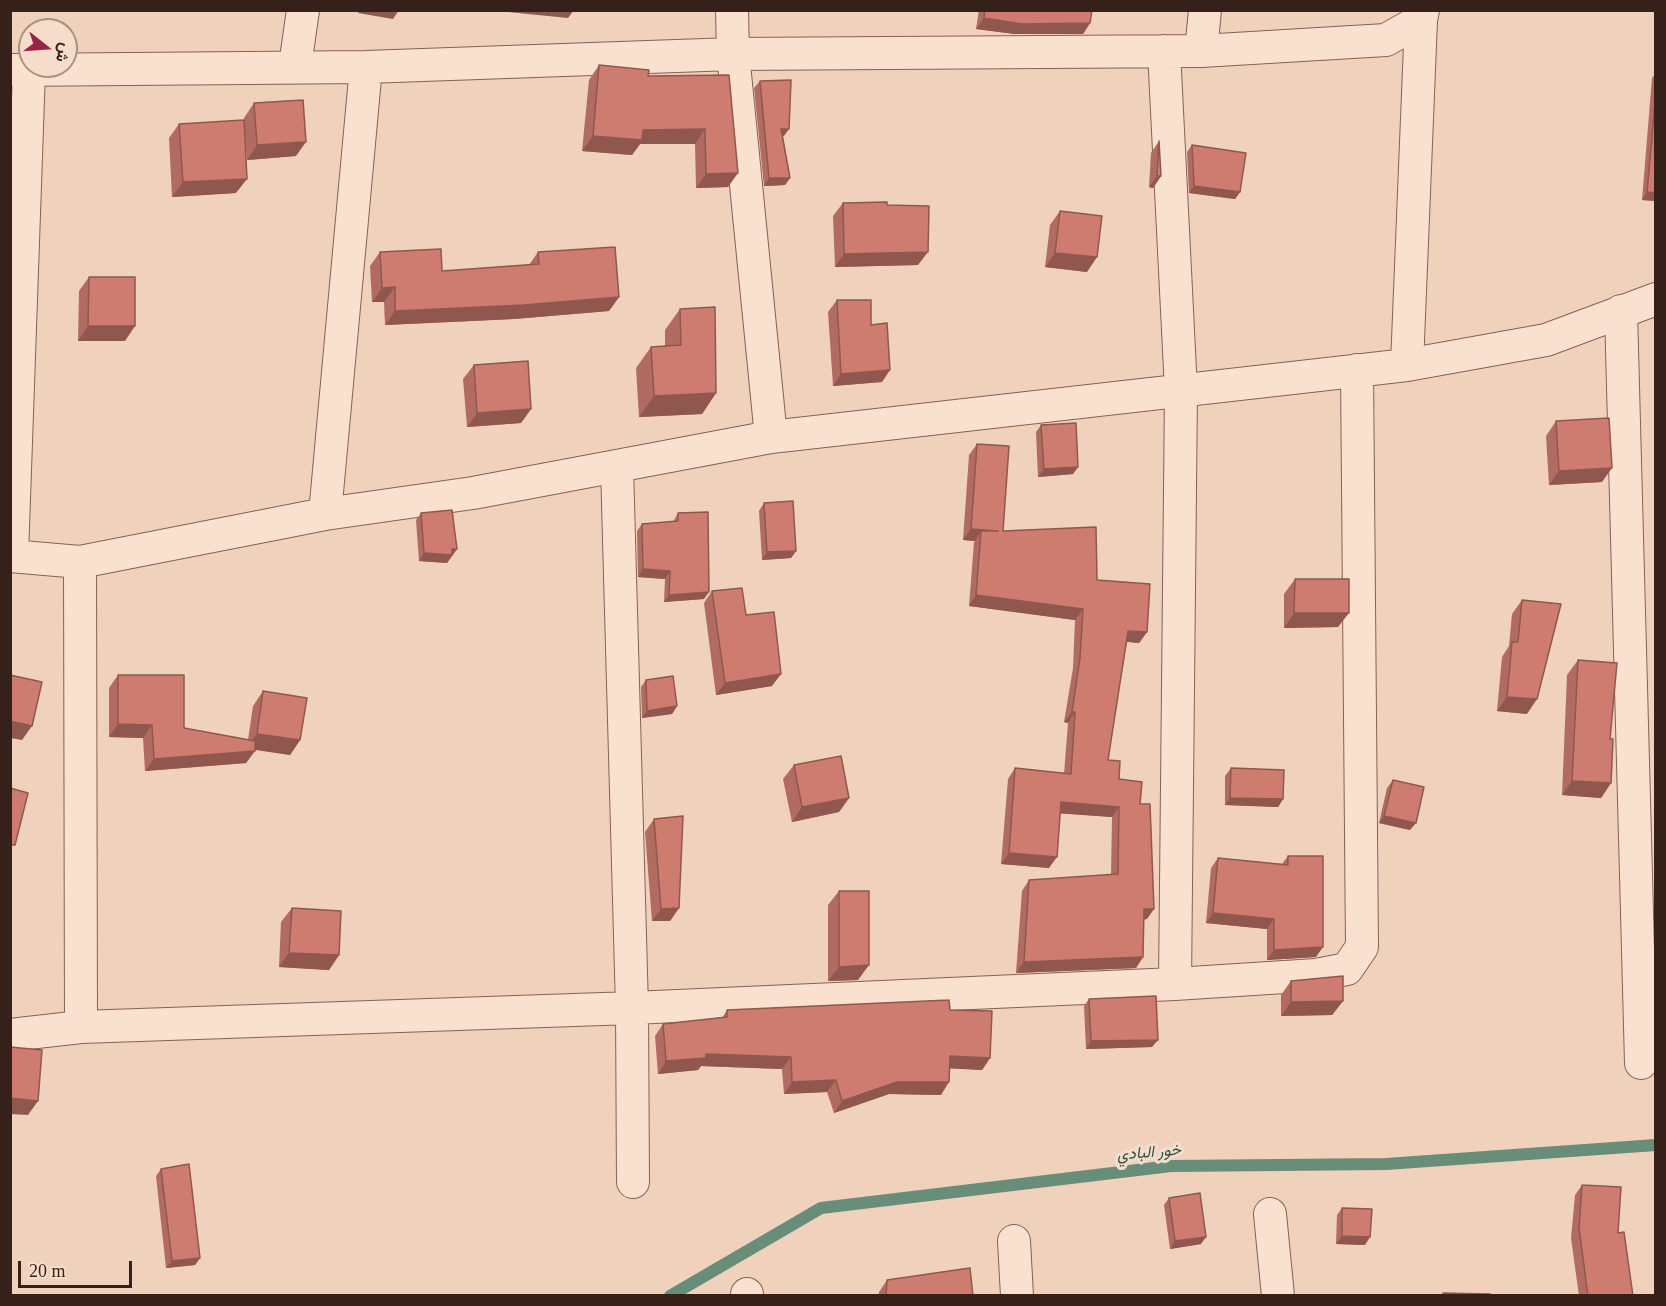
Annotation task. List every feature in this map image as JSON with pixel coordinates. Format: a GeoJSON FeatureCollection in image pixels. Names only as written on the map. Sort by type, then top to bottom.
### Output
{"type":"FeatureCollection","features":[{"type":"Feature","properties":{"kind":"street"},"geometry":{"type":"LineString","coordinates":[[295,66],[303,10]]}},
{"type":"Feature","properties":{"kind":"street"},"geometry":{"type":"LineString","coordinates":[[732,10],[733,54],[771,437]]}},
{"type":"Feature","properties":{"kind":"street"},"geometry":{"type":"LineString","coordinates":[[1201,51],[1205,10]]}},
{"type":"Feature","properties":{"kind":"street"},"geometry":{"type":"LineString","coordinates":[[78,69],[366,67],[733,54],[1201,51],[1386,40],[1422,15]]}},
{"type":"Feature","properties":{"kind":"street"},"geometry":{"type":"LineString","coordinates":[[1407,365],[1422,15]]}},
{"type":"Feature","properties":{"kind":"street"},"geometry":{"type":"LineString","coordinates":[[1164,51],[1181,390],[1175,984]]}},
{"type":"Feature","properties":{"kind":"street"},"geometry":{"type":"LineString","coordinates":[[326,514],[366,67]]}},
{"type":"Feature","properties":{"kind":"street"},"geometry":{"type":"LineString","coordinates":[[20,78],[11,556],[80,562],[326,514],[473,493],[771,437],[1407,365],[1546,340],[1656,299]]}},
{"type":"Feature","properties":{"kind":"street"},"geometry":{"type":"LineString","coordinates":[[1621,311],[1641,1063]]}},
{"type":"Feature","properties":{"kind":"street"},"geometry":{"type":"LineString","coordinates":[[10,1035],[81,1027],[632,1008],[1175,984],[1316,975],[1347,969],[1362,947],[1357,370]]}},
{"type":"Feature","properties":{"kind":"street"},"geometry":{"type":"LineString","coordinates":[[617,467],[632,1008],[633,1182]]}},
{"type":"Feature","properties":{"kind":"street"},"geometry":{"type":"LineString","coordinates":[[80,562],[81,1027]]}},
{"type":"Feature","properties":{"kind":"street"},"geometry":{"type":"LineString","coordinates":[[1270,1214],[1278,1296]]}},
{"type":"Feature","properties":{"kind":"street"},"geometry":{"type":"LineString","coordinates":[[1014,1241],[1017,1296]]}},
{"type":"Feature","properties":{"kind":"building"},"geometry":{"type":"Polygon","coordinates":[[[985,10],[1092,10],[1090,23],[1022,24],[984,18],[985,10]]]}},
{"type":"Feature","properties":{"kind":"building"},"geometry":{"type":"Polygon","coordinates":[[[599,65],[649,70],[648,76],[729,75],[738,173],[706,174],[705,129],[643,130],[642,140],[593,136],[599,65]]]}},
{"type":"Feature","properties":{"kind":"building"},"geometry":{"type":"Polygon","coordinates":[[[791,80],[789,129],[781,129],[790,178],[769,178],[760,81],[791,80]]]}},
{"type":"Feature","properties":{"kind":"building"},"geometry":{"type":"Polygon","coordinates":[[[11,92],[11,145],[10,145],[11,92]]]}},
{"type":"Feature","properties":{"kind":"building"},"geometry":{"type":"Polygon","coordinates":[[[1656,93],[1656,193],[1647,192],[1656,93]]]}},
{"type":"Feature","properties":{"kind":"building"},"geometry":{"type":"Polygon","coordinates":[[[303,100],[306,142],[257,145],[254,103],[303,100]]]}},
{"type":"Feature","properties":{"kind":"building"},"geometry":{"type":"Polygon","coordinates":[[[244,120],[247,179],[183,182],[179,124],[244,120]]]}},
{"type":"Feature","properties":{"kind":"building"},"geometry":{"type":"Polygon","coordinates":[[[1159,141],[1161,176],[1157,176],[1159,141]]]}},
{"type":"Feature","properties":{"kind":"building"},"geometry":{"type":"Polygon","coordinates":[[[1192,145],[1246,153],[1240,192],[1194,186],[1192,145]]]}},
{"type":"Feature","properties":{"kind":"building"},"geometry":{"type":"Polygon","coordinates":[[[887,202],[887,205],[929,206],[928,252],[844,254],[843,203],[887,202]]]}},
{"type":"Feature","properties":{"kind":"building"},"geometry":{"type":"Polygon","coordinates":[[[1060,211],[1102,216],[1097,257],[1055,253],[1060,211]]]}},
{"type":"Feature","properties":{"kind":"building"},"geometry":{"type":"Polygon","coordinates":[[[615,247],[619,297],[524,305],[395,311],[395,287],[382,288],[380,252],[441,249],[442,271],[539,264],[538,252],[615,247]]]}},
{"type":"Feature","properties":{"kind":"building"},"geometry":{"type":"Polygon","coordinates":[[[89,277],[135,277],[135,326],[88,326],[89,277]]]}},
{"type":"Feature","properties":{"kind":"building"},"geometry":{"type":"Polygon","coordinates":[[[837,300],[871,300],[871,325],[887,323],[890,370],[841,374],[837,300]]]}},
{"type":"Feature","properties":{"kind":"building"},"geometry":{"type":"Polygon","coordinates":[[[715,307],[716,393],[654,396],[651,347],[681,345],[680,309],[715,307]]]}},
{"type":"Feature","properties":{"kind":"building"},"geometry":{"type":"Polygon","coordinates":[[[528,361],[531,409],[477,413],[474,365],[528,361]]]}},
{"type":"Feature","properties":{"kind":"building"},"geometry":{"type":"Polygon","coordinates":[[[1609,418],[1612,468],[1559,471],[1556,421],[1609,418]]]}},
{"type":"Feature","properties":{"kind":"building"},"geometry":{"type":"Polygon","coordinates":[[[1076,423],[1078,467],[1044,469],[1041,425],[1076,423]]]}},
{"type":"Feature","properties":{"kind":"building"},"geometry":{"type":"Polygon","coordinates":[[[977,444],[1009,446],[1003,531],[1096,527],[1097,580],[1150,584],[1147,632],[1128,631],[1108,760],[1120,761],[1119,779],[1142,782],[1140,804],[1150,804],[1154,909],[1144,909],[1143,957],[1024,962],[1029,880],[1118,874],[1119,807],[1061,802],[1057,857],[1009,853],[1015,768],[1071,774],[1075,712],[1072,712],[1080,658],[1083,609],[976,595],[981,531],[998,531],[971,529],[977,444]]]}},
{"type":"Feature","properties":{"kind":"building"},"geometry":{"type":"Polygon","coordinates":[[[793,501],[796,551],[767,552],[764,503],[793,501]]]}},
{"type":"Feature","properties":{"kind":"building"},"geometry":{"type":"Polygon","coordinates":[[[452,510],[457,549],[452,549],[452,555],[424,553],[421,513],[452,510]]]}},
{"type":"Feature","properties":{"kind":"building"},"geometry":{"type":"Polygon","coordinates":[[[708,512],[709,592],[669,595],[670,571],[643,569],[642,524],[678,521],[678,513],[708,512]]]}},
{"type":"Feature","properties":{"kind":"building"},"geometry":{"type":"Polygon","coordinates":[[[1295,579],[1349,579],[1349,613],[1294,613],[1295,579]]]}},
{"type":"Feature","properties":{"kind":"building"},"geometry":{"type":"Polygon","coordinates":[[[742,588],[746,615],[774,612],[781,674],[725,683],[712,591],[742,588]]]}},
{"type":"Feature","properties":{"kind":"building"},"geometry":{"type":"Polygon","coordinates":[[[1522,600],[1561,604],[1537,699],[1507,697],[1512,642],[1518,642],[1522,600]]]}},
{"type":"Feature","properties":{"kind":"building"},"geometry":{"type":"Polygon","coordinates":[[[1578,660],[1617,663],[1610,739],[1613,739],[1611,783],[1572,781],[1578,660]]]}},
{"type":"Feature","properties":{"kind":"building"},"geometry":{"type":"Polygon","coordinates":[[[10,675],[42,682],[32,726],[10,721],[10,675]]]}},
{"type":"Feature","properties":{"kind":"building"},"geometry":{"type":"Polygon","coordinates":[[[118,675],[184,675],[184,728],[255,741],[255,751],[154,759],[152,725],[118,724],[118,675]]]}},
{"type":"Feature","properties":{"kind":"building"},"geometry":{"type":"Polygon","coordinates":[[[673,676],[677,706],[647,711],[646,680],[673,676]]]}},
{"type":"Feature","properties":{"kind":"building"},"geometry":{"type":"Polygon","coordinates":[[[263,691],[307,698],[300,740],[257,734],[263,691]]]}},
{"type":"Feature","properties":{"kind":"building"},"geometry":{"type":"Polygon","coordinates":[[[841,756],[849,798],[802,807],[794,765],[841,756]]]}},
{"type":"Feature","properties":{"kind":"building"},"geometry":{"type":"Polygon","coordinates":[[[1231,768],[1284,770],[1283,799],[1230,798],[1231,768]]]}},
{"type":"Feature","properties":{"kind":"building"},"geometry":{"type":"Polygon","coordinates":[[[1393,780],[1424,787],[1416,823],[1384,816],[1393,780]]]}},
{"type":"Feature","properties":{"kind":"building"},"geometry":{"type":"Polygon","coordinates":[[[10,788],[28,793],[15,845],[10,845],[10,788]]]}},
{"type":"Feature","properties":{"kind":"building"},"geometry":{"type":"Polygon","coordinates":[[[683,816],[679,908],[661,909],[654,819],[683,816]]]}},
{"type":"Feature","properties":{"kind":"building"},"geometry":{"type":"Polygon","coordinates":[[[1288,856],[1323,856],[1323,947],[1274,950],[1274,919],[1213,913],[1218,858],[1288,865],[1288,856]]]}},
{"type":"Feature","properties":{"kind":"building"},"geometry":{"type":"Polygon","coordinates":[[[839,891],[869,891],[869,965],[839,967],[839,891]]]}},
{"type":"Feature","properties":{"kind":"building"},"geometry":{"type":"Polygon","coordinates":[[[292,908],[341,911],[339,955],[289,953],[292,908]]]}},
{"type":"Feature","properties":{"kind":"building"},"geometry":{"type":"Polygon","coordinates":[[[1343,976],[1343,1001],[1291,1002],[1291,981],[1343,976]]]}},
{"type":"Feature","properties":{"kind":"building"},"geometry":{"type":"Polygon","coordinates":[[[1156,996],[1158,1040],[1091,1041],[1089,999],[1156,996]]]}},
{"type":"Feature","properties":{"kind":"building"},"geometry":{"type":"Polygon","coordinates":[[[949,1000],[950,1010],[992,1011],[990,1058],[950,1056],[949,1082],[897,1082],[842,1101],[836,1080],[792,1082],[791,1057],[706,1054],[706,1058],[666,1061],[663,1024],[727,1017],[727,1010],[949,1000]]]}},
{"type":"Feature","properties":{"kind":"building"},"geometry":{"type":"Polygon","coordinates":[[[10,1047],[42,1050],[38,1101],[10,1098],[10,1047]]]}},
{"type":"Feature","properties":{"kind":"building"},"geometry":{"type":"Polygon","coordinates":[[[189,1164],[200,1258],[172,1261],[161,1169],[189,1164]]]}},
{"type":"Feature","properties":{"kind":"building"},"geometry":{"type":"Polygon","coordinates":[[[1582,1185],[1621,1187],[1618,1233],[1624,1232],[1633,1296],[1588,1296],[1579,1228],[1582,1185]]]}},
{"type":"Feature","properties":{"kind":"building"},"geometry":{"type":"Polygon","coordinates":[[[1200,1193],[1206,1237],[1175,1241],[1169,1198],[1200,1193]]]}},
{"type":"Feature","properties":{"kind":"building"},"geometry":{"type":"Polygon","coordinates":[[[1342,1208],[1372,1209],[1370,1237],[1342,1236],[1342,1208]]]}},
{"type":"Feature","properties":{"kind":"building"},"geometry":{"type":"Polygon","coordinates":[[[970,1268],[973,1296],[886,1296],[887,1280],[970,1268]]]}},
{"type":"Feature","properties":{"kind":"building"},"geometry":{"type":"Polygon","coordinates":[[[1443,1293],[1490,1294],[1490,1296],[1443,1296],[1443,1293]]]}},
{"type":"Feature","properties":{"kind":"waterway","name":"خور البادي"},"geometry":{"type":"LineString","coordinates":[[670,1296],[821,1208],[1171,1166],[1386,1164],[1656,1145]]}}]}
